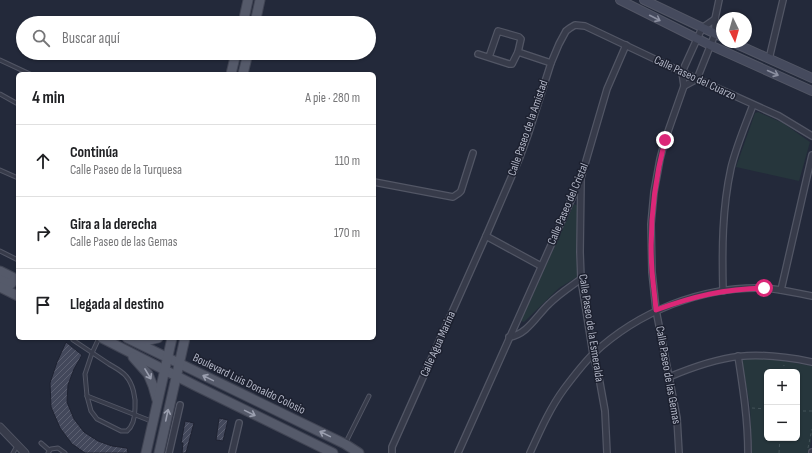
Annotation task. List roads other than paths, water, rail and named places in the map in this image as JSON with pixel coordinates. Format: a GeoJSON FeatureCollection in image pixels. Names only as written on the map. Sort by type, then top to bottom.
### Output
{"type":"FeatureCollection","features":[{"type":"Feature","properties":{"kind":"main road"},"geometry":{"type":"LineString","coordinates":[[245,16],[248,0]]}},
{"type":"Feature","properties":{"kind":"main road"},"geometry":{"type":"LineString","coordinates":[[257,16],[260,0]]}},
{"type":"Feature","properties":{"kind":"main road"},"geometry":{"type":"LineString","coordinates":[[620,0],[697,39],[812,91]]}},
{"type":"Feature","properties":{"kind":"main road"},"geometry":{"type":"LineString","coordinates":[[644,0],[656,3],[716,35]]}},
{"type":"Feature","properties":{"kind":"main road"},"geometry":{"type":"LineString","coordinates":[[745,48],[812,78]]}},
{"type":"Feature","properties":{"kind":"main road"},"geometry":{"type":"LineString","coordinates":[[231,72],[234,60]]}},
{"type":"Feature","properties":{"kind":"main road"},"geometry":{"type":"LineString","coordinates":[[243,72],[246,60]]}},
{"type":"Feature","properties":{"kind":"main road"},"geometry":{"type":"LineString","coordinates":[[0,271],[16,280],[11,284],[0,280]]}},
{"type":"Feature","properties":{"kind":"main road"},"geometry":{"type":"LineString","coordinates":[[0,287],[16,295]]}},
{"type":"Feature","properties":{"kind":"main road","name":"Boulevard Luis Donaldo Colosio"},"geometry":{"type":"LineString","coordinates":[[104,340],[333,453]]}},
{"type":"Feature","properties":{"kind":"main road","name":"Boulevard Luis Donaldo Colosio"},"geometry":{"type":"LineString","coordinates":[[131,340],[345,444],[359,453]]}},
{"type":"Feature","properties":{"kind":"main road"},"geometry":{"type":"LineString","coordinates":[[146,453],[172,340]]}},
{"type":"Feature","properties":{"kind":"main road"},"geometry":{"type":"LineString","coordinates":[[159,453],[170,398],[185,340]]}},
{"type":"Feature","properties":{"kind":"main road"},"geometry":{"type":"LineString","coordinates":[[129,352],[148,374],[158,401]]}},
{"type":"Feature","properties":{"kind":"main road"},"geometry":{"type":"LineString","coordinates":[[170,398],[183,387],[196,386]]}},
{"type":"Feature","properties":{"kind":"street"},"geometry":{"type":"LineString","coordinates":[[716,23],[715,19],[719,0]]}},
{"type":"Feature","properties":{"kind":"street"},"geometry":{"type":"LineString","coordinates":[[769,59],[783,0]]}},
{"type":"Feature","properties":{"kind":"street"},"geometry":{"type":"LineString","coordinates":[[682,72],[702,28],[715,19]]}},
{"type":"Feature","properties":{"kind":"street","name":"Calle Paseo del Cuarzo"},"geometry":{"type":"LineString","coordinates":[[575,25],[586,26],[696,79],[779,116],[812,136]]}},
{"type":"Feature","properties":{"kind":"street","name":"Calle Paseo de la Amistad"},"geometry":{"type":"LineString","coordinates":[[486,236],[528,135],[551,63],[562,37],[566,31],[575,25]]}},
{"type":"Feature","properties":{"kind":"street"},"geometry":{"type":"LineString","coordinates":[[478,54],[512,64],[522,40],[520,37],[498,31],[490,57]]}},
{"type":"Feature","properties":{"kind":"street"},"geometry":{"type":"LineString","coordinates":[[684,86],[696,79],[710,45],[716,39]]}},
{"type":"Feature","properties":{"kind":"street","name":"Calle Paseo del Cristal"},"geometry":{"type":"LineString","coordinates":[[458,453],[509,336],[581,178],[608,89],[626,45]]}},
{"type":"Feature","properties":{"kind":"street"},"geometry":{"type":"LineString","coordinates":[[518,52],[551,63]]}},
{"type":"Feature","properties":{"kind":"street","name":"Calle Paseo de las Gemas"},"geometry":{"type":"LineString","coordinates":[[679,453],[677,418],[656,310],[651,254],[654,192],[665,140],[684,86],[682,72]]}},
{"type":"Feature","properties":{"kind":"street"},"geometry":{"type":"LineString","coordinates":[[723,291],[722,248],[726,192],[736,150],[753,105]]}},
{"type":"Feature","properties":{"kind":"street"},"geometry":{"type":"LineString","coordinates":[[376,182],[450,197],[456,196],[461,191],[473,153]]}},
{"type":"Feature","properties":{"kind":"street"},"geometry":{"type":"LineString","coordinates":[[781,290],[812,155]]}},
{"type":"Feature","properties":{"kind":"street","name":"Calle Paseo de la Esmeralda"},"geometry":{"type":"LineString","coordinates":[[581,178],[580,252],[582,279],[593,354],[605,411],[606,451]]}},
{"type":"Feature","properties":{"kind":"street"},"geometry":{"type":"LineString","coordinates":[[486,236],[541,266]]}},
{"type":"Feature","properties":{"kind":"street","name":"Calle Agua Marina"},"geometry":{"type":"LineString","coordinates":[[392,453],[392,447],[486,236]]}},
{"type":"Feature","properties":{"kind":"street"},"geometry":{"type":"LineString","coordinates":[[509,336],[521,333],[562,292],[582,279]]}},
{"type":"Feature","properties":{"kind":"street"},"geometry":{"type":"LineString","coordinates":[[530,453],[551,411],[564,390],[593,354],[613,338],[656,310],[680,301],[723,291],[764,288],[812,296]]}},
{"type":"Feature","properties":{"kind":"street"},"geometry":{"type":"LineString","coordinates":[[669,377],[696,365],[712,360],[738,356],[769,355],[812,362]]}},
{"type":"Feature","properties":{"kind":"street"},"geometry":{"type":"LineString","coordinates":[[738,356],[745,400],[748,453]]}},
{"type":"Feature","properties":{"kind":"street"},"geometry":{"type":"LineString","coordinates":[[169,453],[180,405]]}},
{"type":"Feature","properties":{"kind":"street"},"geometry":{"type":"LineString","coordinates":[[232,453],[239,423]]}},
{"type":"Feature","properties":{"kind":"street"},"geometry":{"type":"LineString","coordinates":[[0,427],[23,452]]}},
{"type":"Feature","properties":{"kind":"lane"},"geometry":{"type":"LineString","coordinates":[[0,60],[26,72]]}},
{"type":"Feature","properties":{"kind":"lane"},"geometry":{"type":"LineString","coordinates":[[0,94],[16,103]]}},
{"type":"Feature","properties":{"kind":"lane"},"geometry":{"type":"LineString","coordinates":[[0,170],[16,177]]}},
{"type":"Feature","properties":{"kind":"lane"},"geometry":{"type":"LineString","coordinates":[[0,251],[16,259]]}},
{"type":"Feature","properties":{"kind":"lane"},"geometry":{"type":"LineString","coordinates":[[73,340],[92,353],[127,377],[134,393],[135,407],[129,429],[125,432],[97,419],[91,411],[87,396],[85,374],[92,353],[99,340]]}},
{"type":"Feature","properties":{"kind":"lane"},"geometry":{"type":"LineString","coordinates":[[87,396],[153,421]]}},
{"type":"Feature","properties":{"kind":"lane"},"geometry":{"type":"LineString","coordinates":[[345,444],[369,396]]}},
{"type":"Feature","properties":{"kind":"lane"},"geometry":{"type":"LineString","coordinates":[[41,443],[48,452],[56,448],[65,453]]}},
{"type":"Feature","properties":{"kind":"lane"},"geometry":{"type":"LineString","coordinates":[[13,453],[17,445]]}}]}
